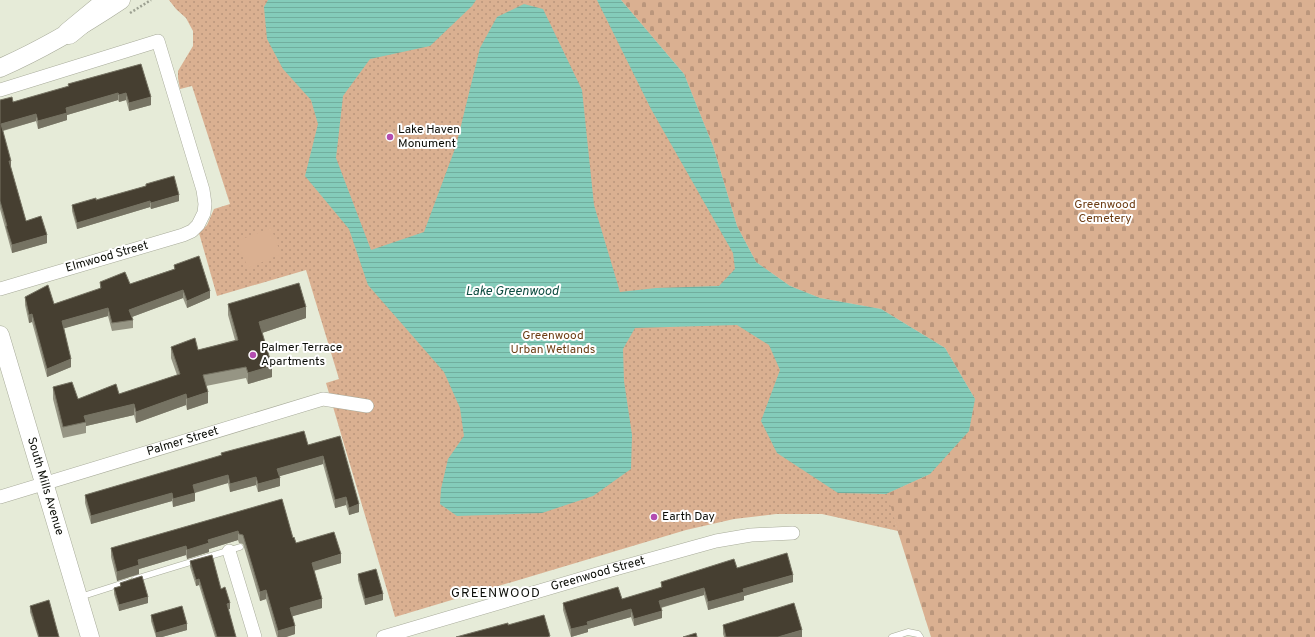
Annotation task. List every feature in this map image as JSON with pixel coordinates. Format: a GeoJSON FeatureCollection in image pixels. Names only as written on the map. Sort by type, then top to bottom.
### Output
{"type":"FeatureCollection","features":[{"type":"Feature","properties":{"kind":"highway"},"geometry":{"type":"LineString","coordinates":[[69,34],[109,0]]}},
{"type":"Feature","properties":{"kind":"street"},"geometry":{"type":"LineString","coordinates":[[0,68],[69,34],[121,0]]}},
{"type":"Feature","properties":{"kind":"street","name":"Elmwood Street"},"geometry":{"type":"LineString","coordinates":[[0,90],[158,42],[203,190],[205,204],[204,213],[198,224],[192,231],[183,235],[0,289]]}},
{"type":"Feature","properties":{"kind":"street","name":"South Mills Avenue"},"geometry":{"type":"LineString","coordinates":[[0,335],[90,637]]}},
{"type":"Feature","properties":{"kind":"street","name":"Palmer Street"},"geometry":{"type":"LineString","coordinates":[[0,497],[323,399],[367,406]]}},
{"type":"Feature","properties":{"kind":"street","name":"Greenwood Street"},"geometry":{"type":"LineString","coordinates":[[383,637],[716,541],[751,535],[793,533]]}},
{"type":"Feature","properties":{"kind":"street"},"geometry":{"type":"LineString","coordinates":[[234,549],[255,637]]}},
{"type":"Feature","properties":{"kind":"lane"},"geometry":{"type":"LineString","coordinates":[[78,597],[234,549]]}},
{"type":"Feature","properties":{"kind":"lane"},"geometry":{"type":"LineString","coordinates":[[892,637],[908,632],[918,634],[920,637]]}},
{"type":"Feature","properties":{"kind":"green space","name":"Greenwood Urban Wetlands"},"geometry":{"type":"Polygon","coordinates":[[[169,0],[621,0],[684,74],[713,146],[737,226],[756,262],[790,286],[820,298],[881,309],[945,348],[975,399],[969,431],[930,474],[887,494],[898,531],[822,514],[776,514],[734,519],[686,530],[395,617],[326,383],[339,379],[306,270],[217,296],[199,233],[207,225],[214,209],[230,204],[192,86],[180,89],[178,71],[193,46],[193,31],[186,18],[169,0]]]}},
{"type":"Feature","properties":{"kind":"green space","name":"Greenwood Cemetery"},"geometry":{"type":"Polygon","coordinates":[[[621,0],[1315,0],[1315,637],[931,637],[886,494],[930,474],[975,399],[945,348],[881,309],[820,298],[790,286],[756,262],[737,226],[713,146],[684,74],[621,0]]]}},
{"type":"Feature","properties":{"kind":"green space"},"geometry":{"type":"Polygon","coordinates":[[[271,228],[281,254],[248,268],[237,241],[271,228]]]}},
{"type":"Feature","properties":{"kind":"water","name":"Lake Greenwood"},"geometry":{"type":"Polygon","coordinates":[[[268,0],[476,0],[472,6],[430,46],[370,59],[343,96],[336,158],[371,250],[424,232],[456,146],[480,48],[497,17],[524,4],[543,9],[582,90],[594,205],[620,292],[656,288],[719,286],[735,269],[733,253],[651,109],[597,0],[621,0],[684,74],[713,146],[737,226],[756,262],[790,286],[820,298],[881,309],[945,348],[975,399],[969,431],[930,474],[886,494],[838,493],[777,453],[761,421],[780,370],[769,345],[737,325],[635,328],[623,349],[624,381],[632,435],[631,469],[593,496],[542,513],[457,516],[440,504],[441,489],[448,459],[464,436],[460,408],[444,372],[368,285],[349,229],[305,176],[318,124],[311,100],[283,69],[267,39],[264,7],[268,0]]]}},
{"type":"Feature","properties":{"kind":"building"},"geometry":{"type":"Polygon","coordinates":[[[141,64],[151,97],[129,103],[126,93],[119,95],[118,93],[66,108],[67,113],[38,121],[36,114],[1,124],[11,161],[9,161],[26,221],[41,216],[47,235],[12,245],[0,201],[0,100],[12,97],[13,102],[69,86],[68,84],[141,64]]]}},
{"type":"Feature","properties":{"kind":"building"},"geometry":{"type":"Polygon","coordinates":[[[174,176],[179,195],[151,203],[150,201],[77,223],[72,205],[146,186],[146,184],[174,176]]]}},
{"type":"Feature","properties":{"kind":"building"},"geometry":{"type":"Polygon","coordinates":[[[199,256],[210,291],[187,301],[183,290],[129,310],[133,320],[112,323],[108,308],[62,321],[71,359],[47,369],[32,314],[29,315],[25,297],[48,285],[54,304],[101,288],[100,282],[125,272],[130,284],[175,269],[174,265],[199,256]]]}},
{"type":"Feature","properties":{"kind":"building"},"geometry":{"type":"Polygon","coordinates":[[[299,283],[306,307],[259,322],[272,366],[248,373],[246,367],[203,375],[208,392],[187,399],[186,394],[136,412],[134,404],[84,416],[86,422],[63,427],[53,387],[72,382],[78,399],[116,384],[119,394],[180,374],[171,347],[195,338],[198,350],[238,340],[228,304],[299,283]]]}},
{"type":"Feature","properties":{"kind":"building"},"geometry":{"type":"Polygon","coordinates":[[[304,431],[308,445],[340,436],[359,504],[349,508],[346,497],[335,500],[323,456],[277,469],[280,478],[258,484],[256,477],[230,484],[228,475],[193,485],[195,493],[173,499],[172,493],[91,516],[85,495],[222,455],[221,453],[304,431]]]}},
{"type":"Feature","properties":{"kind":"building"},"geometry":{"type":"Polygon","coordinates":[[[282,499],[293,538],[294,537],[296,543],[334,532],[341,554],[312,563],[322,599],[290,608],[295,626],[278,631],[266,590],[260,592],[243,535],[239,534],[238,531],[208,540],[209,543],[187,550],[186,546],[138,560],[139,565],[117,572],[111,548],[282,499]]]}},
{"type":"Feature","properties":{"kind":"building"},"geometry":{"type":"Polygon","coordinates":[[[787,553],[793,575],[743,589],[744,592],[708,602],[704,588],[659,601],[662,611],[634,619],[631,609],[587,622],[588,625],[571,629],[563,603],[618,587],[622,599],[662,587],[661,582],[734,559],[737,568],[787,553]]]}},
{"type":"Feature","properties":{"kind":"building"},"geometry":{"type":"Polygon","coordinates":[[[212,555],[221,589],[225,587],[230,603],[227,604],[236,637],[217,637],[199,579],[196,580],[190,561],[212,555]]]}},
{"type":"Feature","properties":{"kind":"building"},"geometry":{"type":"Polygon","coordinates":[[[376,569],[383,594],[365,599],[358,574],[376,569]]]}},
{"type":"Feature","properties":{"kind":"building"},"geometry":{"type":"Polygon","coordinates":[[[142,576],[148,597],[119,605],[114,588],[121,586],[120,583],[142,576]]]}},
{"type":"Feature","properties":{"kind":"building"},"geometry":{"type":"Polygon","coordinates":[[[49,600],[59,637],[39,637],[30,606],[49,600]]]}},
{"type":"Feature","properties":{"kind":"building"},"geometry":{"type":"Polygon","coordinates":[[[794,603],[802,630],[778,637],[726,637],[723,625],[794,603]]]}},
{"type":"Feature","properties":{"kind":"building"},"geometry":{"type":"Polygon","coordinates":[[[182,606],[187,624],[156,633],[151,615],[182,606]]]}},
{"type":"Feature","properties":{"kind":"building"},"geometry":{"type":"Polygon","coordinates":[[[544,615],[550,636],[548,637],[456,637],[508,623],[508,625],[544,615]]]}},
{"type":"Feature","properties":{"kind":"building"},"geometry":{"type":"Polygon","coordinates":[[[696,633],[697,637],[683,637],[696,633]]]}},
{"type":"Feature","properties":{"kind":"place","name":"Lake Haven Monument"},"geometry":{"type":"Point","coordinates":[390,137]}},
{"type":"Feature","properties":{"kind":"place","name":"Palmer Terrace Apartments"},"geometry":{"type":"Point","coordinates":[253,355]}},
{"type":"Feature","properties":{"kind":"place","name":"Earth Day"},"geometry":{"type":"Point","coordinates":[654,517]}},
{"type":"Feature","properties":{"kind":"district","name":"GREENWOOD"},"geometry":{"type":"Point","coordinates":[496,594]}}]}
